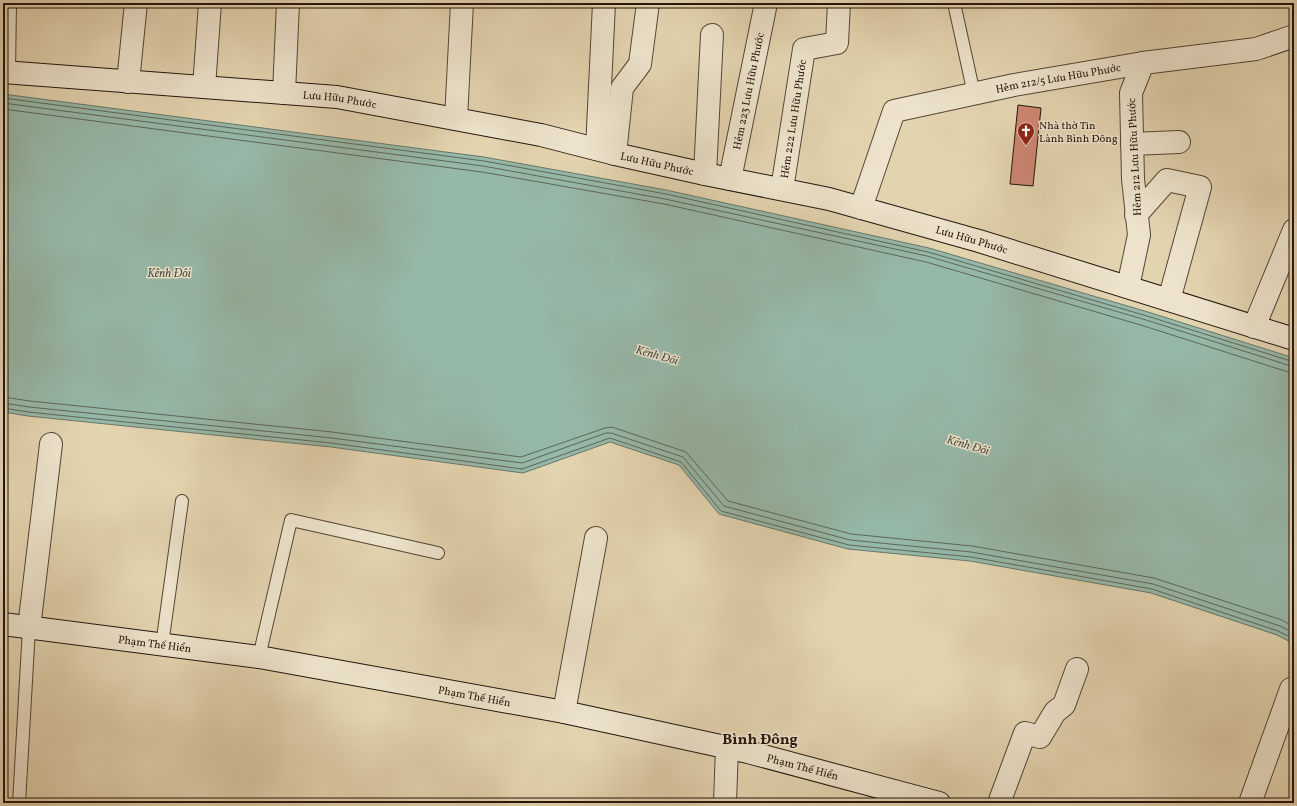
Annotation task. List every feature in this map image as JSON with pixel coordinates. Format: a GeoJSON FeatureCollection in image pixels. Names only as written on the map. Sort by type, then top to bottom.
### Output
{"type":"FeatureCollection","features":[{"type":"Feature","properties":{"kind":"street"},"geometry":{"type":"LineString","coordinates":[[3,72],[5,3]]}},
{"type":"Feature","properties":{"kind":"street"},"geometry":{"type":"LineString","coordinates":[[128,82],[136,3]]}},
{"type":"Feature","properties":{"kind":"street"},"geometry":{"type":"LineString","coordinates":[[204,87],[210,3]]}},
{"type":"Feature","properties":{"kind":"street"},"geometry":{"type":"LineString","coordinates":[[284,93],[288,3]]}},
{"type":"Feature","properties":{"kind":"street"},"geometry":{"type":"LineString","coordinates":[[456,119],[462,3]]}},
{"type":"Feature","properties":{"kind":"street"},"geometry":{"type":"LineString","coordinates":[[604,3],[606,151]]}},
{"type":"Feature","properties":{"kind":"street"},"geometry":{"type":"LineString","coordinates":[[606,151],[622,88],[640,64],[648,3]]}},
{"type":"Feature","properties":{"kind":"street","name":"Hẻm 223 Lưu Hữu Phước"},"geometry":{"type":"LineString","coordinates":[[730,179],[766,3]]}},
{"type":"Feature","properties":{"kind":"street","name":"Hẻm 222 Lưu Hữu Phước"},"geometry":{"type":"LineString","coordinates":[[782,189],[804,49],[836,43],[840,3]]}},
{"type":"Feature","properties":{"kind":"street"},"geometry":{"type":"LineString","coordinates":[[706,174],[712,35]]}},
{"type":"Feature","properties":{"kind":"street"},"geometry":{"type":"LineString","coordinates":[[1143,63],[1256,49],[1294,36]]}},
{"type":"Feature","properties":{"kind":"street","name":"Hẻm 212/5 Lưu Hữu Phước"},"geometry":{"type":"LineString","coordinates":[[861,208],[894,111],[1014,85],[1143,63]]}},
{"type":"Feature","properties":{"kind":"street","name":"Hẻm 212 Lưu Hữu Phước"},"geometry":{"type":"LineString","coordinates":[[1128,287],[1139,236],[1133,179],[1131,93],[1143,63]]}},
{"type":"Feature","properties":{"kind":"street","name":"Lưu Hữu Phước"},"geometry":{"type":"LineString","coordinates":[[3,72],[337,97],[542,135],[706,174],[829,199],[979,241],[1294,340]]}},
{"type":"Feature","properties":{"kind":"street"},"geometry":{"type":"LineString","coordinates":[[1132,144],[1179,142]]}},
{"type":"Feature","properties":{"kind":"street"},"geometry":{"type":"LineString","coordinates":[[1136,215],[1167,180],[1200,187],[1169,300]]}},
{"type":"Feature","properties":{"kind":"street"},"geometry":{"type":"LineString","coordinates":[[1254,327],[1294,230]]}},
{"type":"Feature","properties":{"kind":"street"},"geometry":{"type":"LineString","coordinates":[[29,628],[51,444]]}},
{"type":"Feature","properties":{"kind":"street"},"geometry":{"type":"LineString","coordinates":[[564,712],[596,538]]}},
{"type":"Feature","properties":{"kind":"street","name":"Phạm Thế Hiển"},"geometry":{"type":"LineString","coordinates":[[3,624],[259,657],[564,712],[727,747],[939,803]]}},
{"type":"Feature","properties":{"kind":"street"},"geometry":{"type":"LineString","coordinates":[[1000,803],[1025,733],[1040,737],[1055,712],[1064,705],[1077,669]]}},
{"type":"Feature","properties":{"kind":"street"},"geometry":{"type":"LineString","coordinates":[[1250,803],[1291,689]]}},
{"type":"Feature","properties":{"kind":"street"},"geometry":{"type":"LineString","coordinates":[[725,803],[727,747]]}},
{"type":"Feature","properties":{"kind":"lane"},"geometry":{"type":"LineString","coordinates":[[954,3],[974,94]]}},
{"type":"Feature","properties":{"kind":"lane"},"geometry":{"type":"LineString","coordinates":[[162,645],[182,502]]}},
{"type":"Feature","properties":{"kind":"lane"},"geometry":{"type":"LineString","coordinates":[[259,657],[291,520],[438,553]]}},
{"type":"Feature","properties":{"kind":"lane"},"geometry":{"type":"LineString","coordinates":[[19,803],[29,628]]}},
{"type":"Feature","properties":{"kind":"water","name":"Kênh Đôi"},"geometry":{"type":"Polygon","coordinates":[[[3,94],[484,157],[666,190],[929,248],[1148,312],[1294,358],[1294,644],[1277,635],[1151,593],[970,561],[848,549],[719,514],[679,465],[610,442],[523,473],[331,447],[28,416],[3,412],[3,94]]]}},
{"type":"Feature","properties":{"kind":"building","name":"Nhà thờ Tin Lành Bình Đông"},"geometry":{"type":"Polygon","coordinates":[[[1018,105],[1041,108],[1033,186],[1010,184],[1018,105]]]}},
{"type":"Feature","properties":{"kind":"place","name":"Nhà thờ Tin Lành Bình Đông"},"geometry":{"type":"Point","coordinates":[1026,146]}},
{"type":"Feature","properties":{"kind":"district","name":"Bình Đông"},"geometry":{"type":"Point","coordinates":[760,739]}}]}
